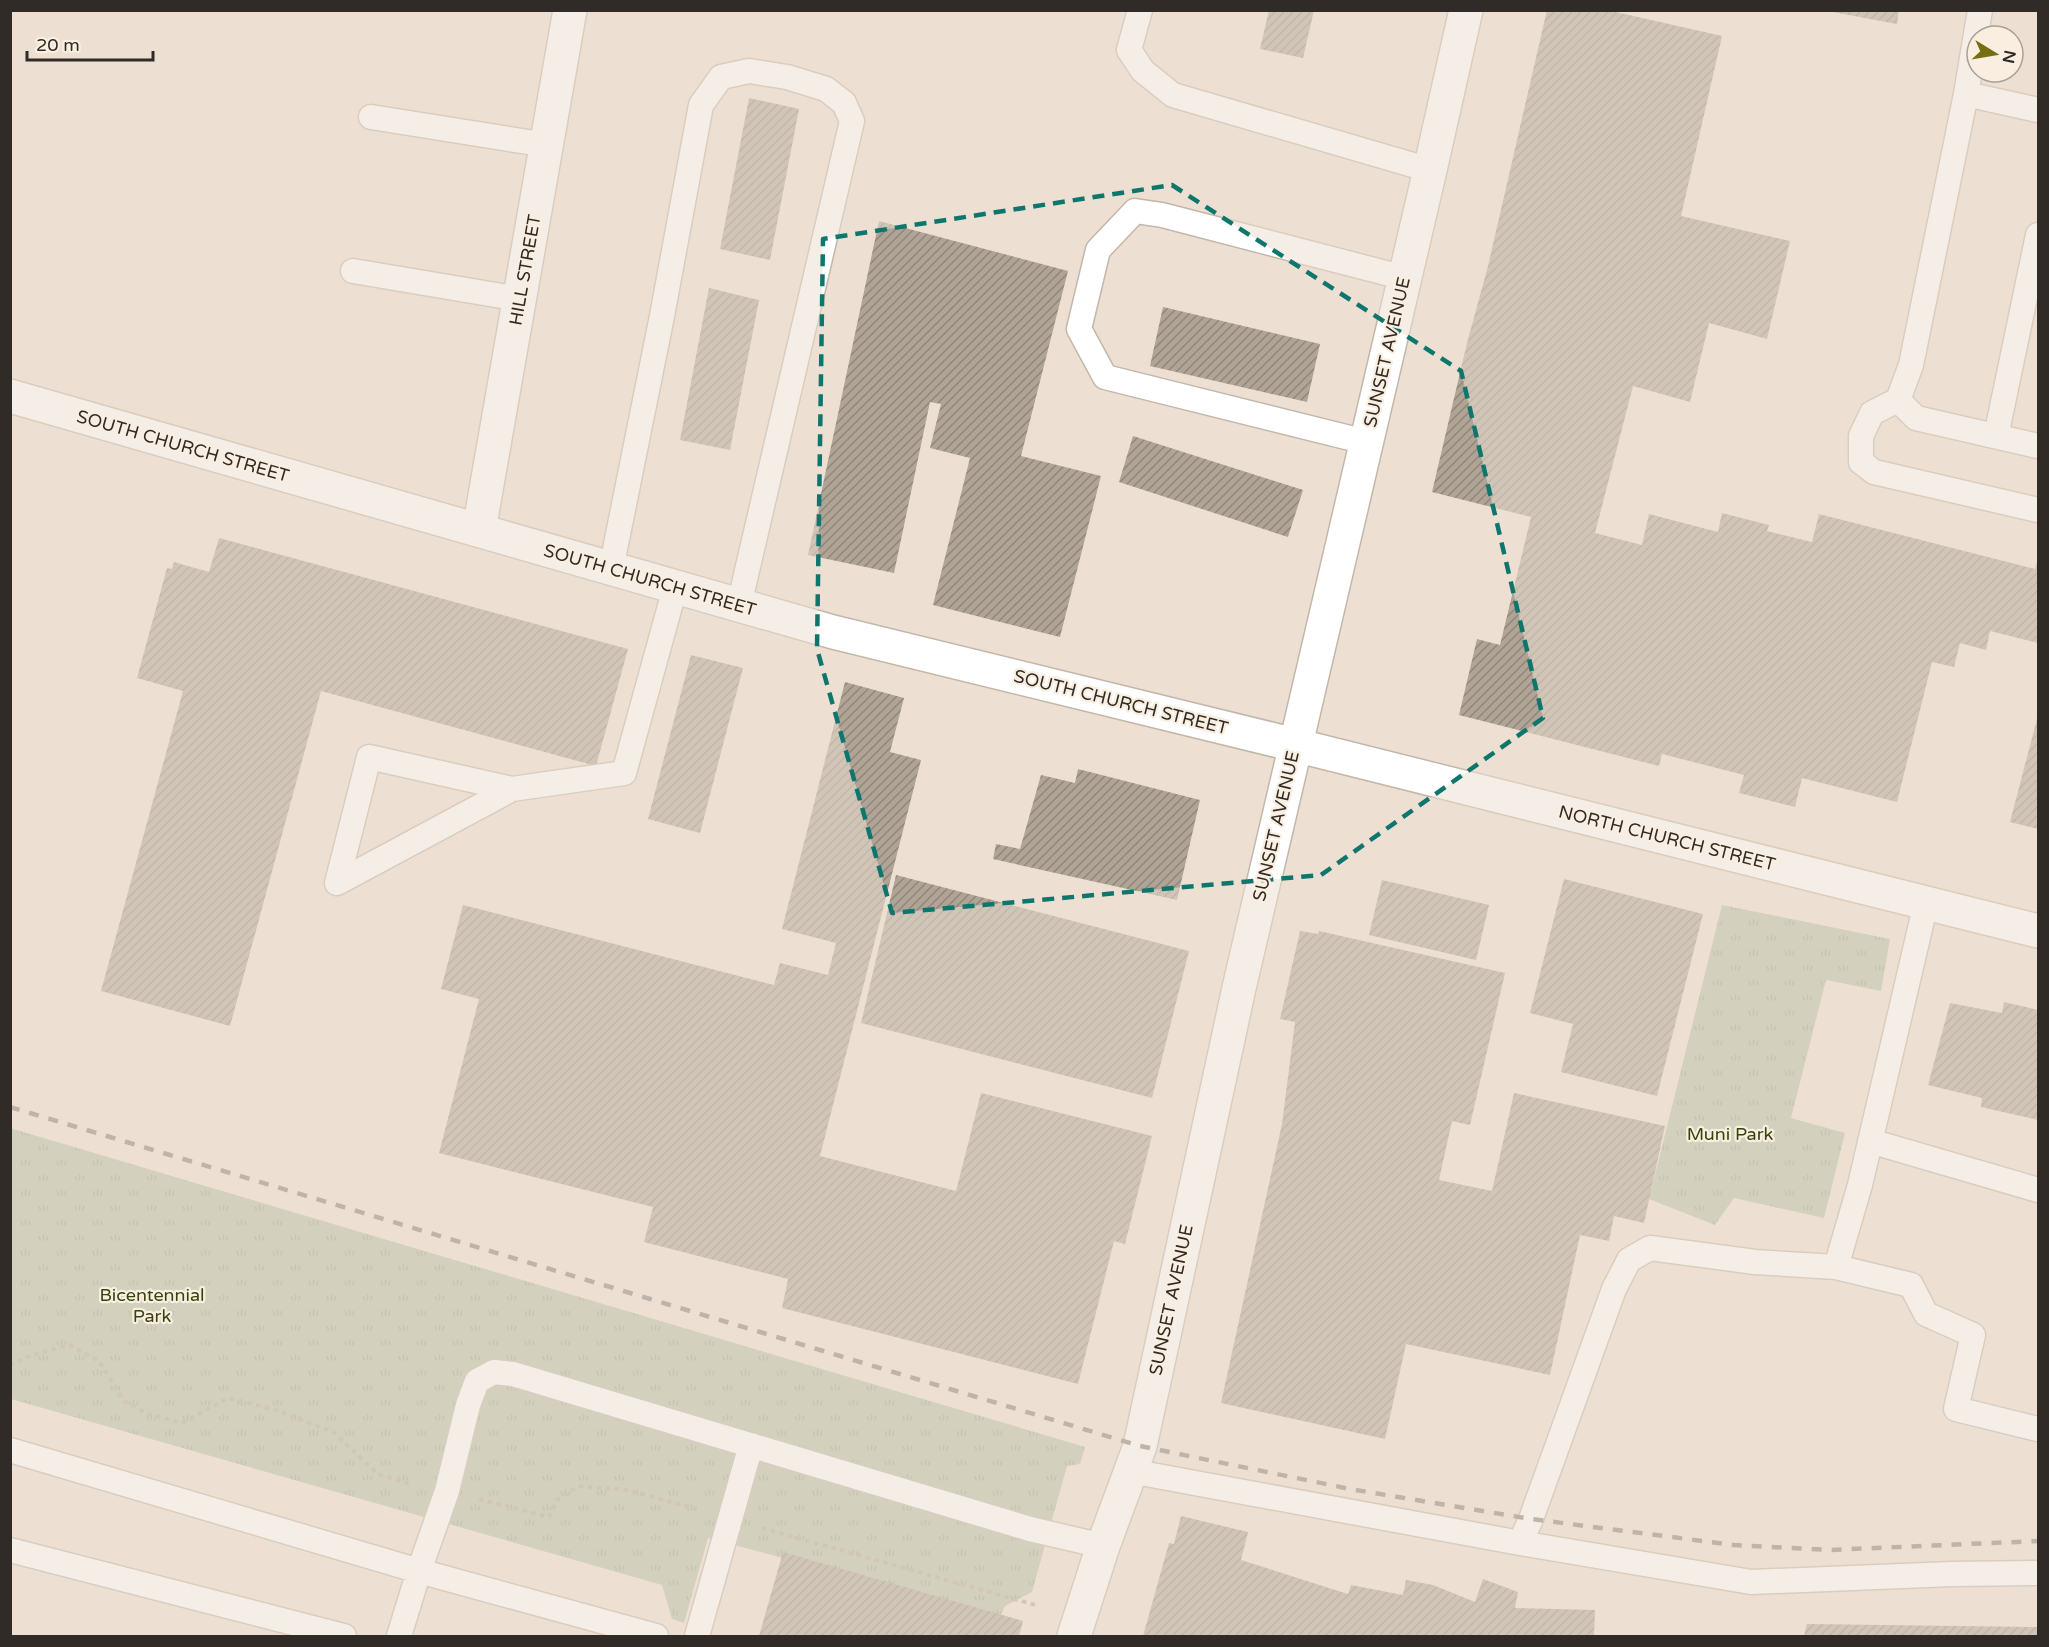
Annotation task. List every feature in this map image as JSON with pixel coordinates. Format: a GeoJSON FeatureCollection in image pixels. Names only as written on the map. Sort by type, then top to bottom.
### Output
{"type":"FeatureCollection","features":[{"type":"Feature","properties":{"kind":"street","name":"HILL STREET"},"geometry":{"type":"LineString","coordinates":[[479,530],[570,10]]}},
{"type":"Feature","properties":{"kind":"street","name":"SUNSET AVENUE"},"geometry":{"type":"LineString","coordinates":[[1074,1636],[1103,1546],[1140,1446],[1239,988],[1466,10]]}},
{"type":"Feature","properties":{"kind":"street","name":"SOUTH CHURCH STREET"},"geometry":{"type":"LineString","coordinates":[[10,396],[833,632],[1295,745]]}},
{"type":"Feature","properties":{"kind":"street","name":"NORTH CHURCH STREET"},"geometry":{"type":"LineString","coordinates":[[1295,745],[2038,931]]}},
{"type":"Feature","properties":{"kind":"lane"},"geometry":{"type":"LineString","coordinates":[[1140,10],[1129,50],[1143,71],[1173,95],[1430,170]]}},
{"type":"Feature","properties":{"kind":"lane"},"geometry":{"type":"LineString","coordinates":[[1980,10],[1966,94],[1911,365],[1898,400],[1872,413],[1861,436],[1862,462],[1874,472],[2038,510]]}},
{"type":"Feature","properties":{"kind":"lane"},"geometry":{"type":"LineString","coordinates":[[611,569],[662,316],[701,105],[721,76],[749,71],[787,77],[826,89],[844,103],[852,121],[739,605]]}},
{"type":"Feature","properties":{"kind":"lane"},"geometry":{"type":"LineString","coordinates":[[1966,94],[2038,110]]}},
{"type":"Feature","properties":{"kind":"lane"},"geometry":{"type":"LineString","coordinates":[[371,117],[547,145]]}},
{"type":"Feature","properties":{"kind":"lane"},"geometry":{"type":"LineString","coordinates":[[1366,442],[1105,378],[1079,329],[1095,261],[1098,250],[1135,211],[1173,218],[1405,278]]}},
{"type":"Feature","properties":{"kind":"lane"},"geometry":{"type":"LineString","coordinates":[[1996,436],[2038,235]]}},
{"type":"Feature","properties":{"kind":"lane"},"geometry":{"type":"LineString","coordinates":[[353,271],[520,299]]}},
{"type":"Feature","properties":{"kind":"lane"},"geometry":{"type":"LineString","coordinates":[[1898,400],[1916,418],[2038,446]]}},
{"type":"Feature","properties":{"kind":"lane"},"geometry":{"type":"LineString","coordinates":[[512,789],[369,757],[337,883],[512,789],[624,773],[675,588]]}},
{"type":"Feature","properties":{"kind":"lane"},"geometry":{"type":"LineString","coordinates":[[1836,1267],[1860,1185],[1926,903]]}},
{"type":"Feature","properties":{"kind":"lane"},"geometry":{"type":"LineString","coordinates":[[1870,1142],[2038,1190]]}},
{"type":"Feature","properties":{"kind":"lane"},"geometry":{"type":"LineString","coordinates":[[1520,1543],[1531,1519],[1614,1289],[1629,1260],[1650,1248],[1755,1262],[1836,1267],[1911,1285],[1926,1314],[1973,1335],[1956,1409],[2038,1429]]}},
{"type":"Feature","properties":{"kind":"lane"},"geometry":{"type":"LineString","coordinates":[[399,1636],[447,1491],[468,1404],[477,1381],[494,1372],[513,1374],[1030,1529],[1103,1546]]}},
{"type":"Feature","properties":{"kind":"lane"},"geometry":{"type":"LineString","coordinates":[[697,1636],[751,1444]]}},
{"type":"Feature","properties":{"kind":"lane"},"geometry":{"type":"LineString","coordinates":[[10,1450],[419,1571],[656,1636]]}},
{"type":"Feature","properties":{"kind":"lane"},"geometry":{"type":"LineString","coordinates":[[1131,1471],[1520,1543],[1751,1582],[2038,1573]]}},
{"type":"Feature","properties":{"kind":"lane"},"geometry":{"type":"LineString","coordinates":[[10,1550],[344,1636]]}},
{"type":"Feature","properties":{"kind":"path"},"geometry":{"type":"LineString","coordinates":[[10,1366],[31,1355],[70,1345],[99,1361],[124,1401],[148,1414],[182,1423],[228,1398],[276,1410],[333,1432],[378,1474],[421,1487],[447,1491],[549,1517],[557,1500],[578,1486],[627,1490],[1039,1606]]}},
{"type":"Feature","properties":{"kind":"highlighted area"},"geometry":{"type":"Polygon","coordinates":[[[1172,185],[1461,371],[1543,718],[1321,875],[892,913],[817,649],[823,239],[1172,185]]]}},
{"type":"Feature","properties":{"kind":"green space","name":"Muni Park"},"geometry":{"type":"Polygon","coordinates":[[[1722,905],[1890,939],[1881,991],[1826,980],[1791,1118],[1845,1133],[1824,1218],[1734,1198],[1715,1225],[1649,1199],[1722,905]]]}},
{"type":"Feature","properties":{"kind":"green space","name":"Bicentennial Park"},"geometry":{"type":"Polygon","coordinates":[[[10,1128],[1085,1447],[1080,1464],[1067,1466],[1032,1592],[1005,1606],[1000,1616],[708,1538],[684,1623],[672,1619],[662,1585],[11,1399],[10,1128]]]}},
{"type":"Feature","properties":{"kind":"building"},"geometry":{"type":"Polygon","coordinates":[[[1269,10],[1314,10],[1303,58],[1260,49],[1269,10]]]}},
{"type":"Feature","properties":{"kind":"building"},"geometry":{"type":"Polygon","coordinates":[[[1547,10],[1607,10],[1722,36],[1681,216],[1790,241],[1767,339],[1709,323],[1690,402],[1633,386],[1595,533],[1642,545],[1649,514],[1718,532],[1722,513],[1769,525],[1767,531],[1812,542],[1819,514],[2035,569],[2038,560],[2038,643],[1990,631],[1986,650],[1960,643],[1954,667],[1932,662],[1897,802],[1802,778],[1795,807],[1739,793],[1744,775],[1662,754],[1659,766],[1459,715],[1477,639],[1500,645],[1531,517],[1432,492],[1467,343],[1488,266],[1547,10]]]}},
{"type":"Feature","properties":{"kind":"building"},"geometry":{"type":"Polygon","coordinates":[[[1822,10],[1899,10],[1897,24],[1822,10]]]}},
{"type":"Feature","properties":{"kind":"building"},"geometry":{"type":"Polygon","coordinates":[[[749,98],[799,109],[770,260],[720,249],[749,98]]]}},
{"type":"Feature","properties":{"kind":"building"},"geometry":{"type":"Polygon","coordinates":[[[879,221],[1068,271],[1021,456],[1101,476],[1060,637],[933,605],[970,458],[930,448],[941,404],[930,402],[894,573],[808,555],[879,221]]]}},
{"type":"Feature","properties":{"kind":"building"},"geometry":{"type":"Polygon","coordinates":[[[709,288],[759,300],[730,450],[680,440],[709,288]]]}},
{"type":"Feature","properties":{"kind":"building"},"geometry":{"type":"Polygon","coordinates":[[[1163,307],[1320,344],[1307,402],[1150,366],[1163,307]]]}},
{"type":"Feature","properties":{"kind":"building"},"geometry":{"type":"Polygon","coordinates":[[[1133,436],[1303,490],[1288,537],[1119,482],[1133,436]]]}},
{"type":"Feature","properties":{"kind":"building"},"geometry":{"type":"Polygon","coordinates":[[[219,538],[628,649],[596,766],[321,691],[230,1026],[101,991],[183,691],[137,678],[167,568],[172,569],[174,562],[209,572],[219,538]]]}},
{"type":"Feature","properties":{"kind":"building"},"geometry":{"type":"Polygon","coordinates":[[[691,655],[743,668],[700,833],[648,819],[691,655]]]}},
{"type":"Feature","properties":{"kind":"building"},"geometry":{"type":"Polygon","coordinates":[[[845,682],[904,698],[890,752],[921,760],[820,1156],[956,1191],[981,1093],[1152,1136],[1125,1244],[1114,1241],[1078,1384],[782,1308],[788,1279],[644,1242],[653,1207],[439,1153],[479,999],[441,989],[463,905],[774,985],[780,963],[828,975],[836,943],[782,929],[845,682]]]}},
{"type":"Feature","properties":{"kind":"building"},"geometry":{"type":"Polygon","coordinates":[[[2038,715],[2038,829],[2010,822],[2038,715]]]}},
{"type":"Feature","properties":{"kind":"building"},"geometry":{"type":"Polygon","coordinates":[[[1078,769],[1200,800],[1177,900],[993,859],[996,844],[1020,849],[1041,775],[1075,783],[1078,769]]]}},
{"type":"Feature","properties":{"kind":"building"},"geometry":{"type":"Polygon","coordinates":[[[896,875],[1189,951],[1152,1098],[861,1023],[896,875]]]}},
{"type":"Feature","properties":{"kind":"building"},"geometry":{"type":"Polygon","coordinates":[[[1564,879],[1703,914],[1657,1096],[1561,1072],[1573,1024],[1530,1013],[1564,879]]]}},
{"type":"Feature","properties":{"kind":"building"},"geometry":{"type":"Polygon","coordinates":[[[1382,880],[1489,905],[1476,960],[1369,935],[1382,880]]]}},
{"type":"Feature","properties":{"kind":"building"},"geometry":{"type":"Polygon","coordinates":[[[1300,931],[1318,934],[1319,931],[1505,973],[1470,1125],[1452,1121],[1439,1180],[1492,1191],[1514,1093],[1665,1126],[1644,1223],[1614,1216],[1609,1241],[1580,1235],[1550,1375],[1406,1344],[1385,1439],[1221,1403],[1282,1124],[1295,1022],[1280,1019],[1300,931]]]}},
{"type":"Feature","properties":{"kind":"building"},"geometry":{"type":"Polygon","coordinates":[[[2004,1002],[2038,1010],[2038,1120],[1981,1107],[1982,1098],[1928,1085],[1950,1003],[2002,1013],[2004,1002]]]}},
{"type":"Feature","properties":{"kind":"building"},"geometry":{"type":"Polygon","coordinates":[[[1181,1516],[1248,1532],[1241,1560],[1348,1594],[1351,1585],[1403,1595],[1406,1580],[1433,1585],[1475,1602],[1483,1579],[1518,1592],[1515,1608],[1595,1610],[1594,1636],[1143,1636],[1169,1543],[1174,1544],[1181,1516]]]}},
{"type":"Feature","properties":{"kind":"building"},"geometry":{"type":"Polygon","coordinates":[[[783,1552],[1023,1621],[1019,1636],[759,1636],[783,1552]]]}},
{"type":"Feature","properties":{"kind":"building"},"geometry":{"type":"Polygon","coordinates":[[[1807,1624],[2038,1627],[2038,1636],[1804,1636],[1807,1624]]]}},
{"type":"Feature","properties":{"kind":"railway"},"geometry":{"type":"LineString","coordinates":[[10,1107],[1140,1446],[1350,1489],[1531,1519],[1734,1545],[1829,1550],[2038,1541]]}}]}
